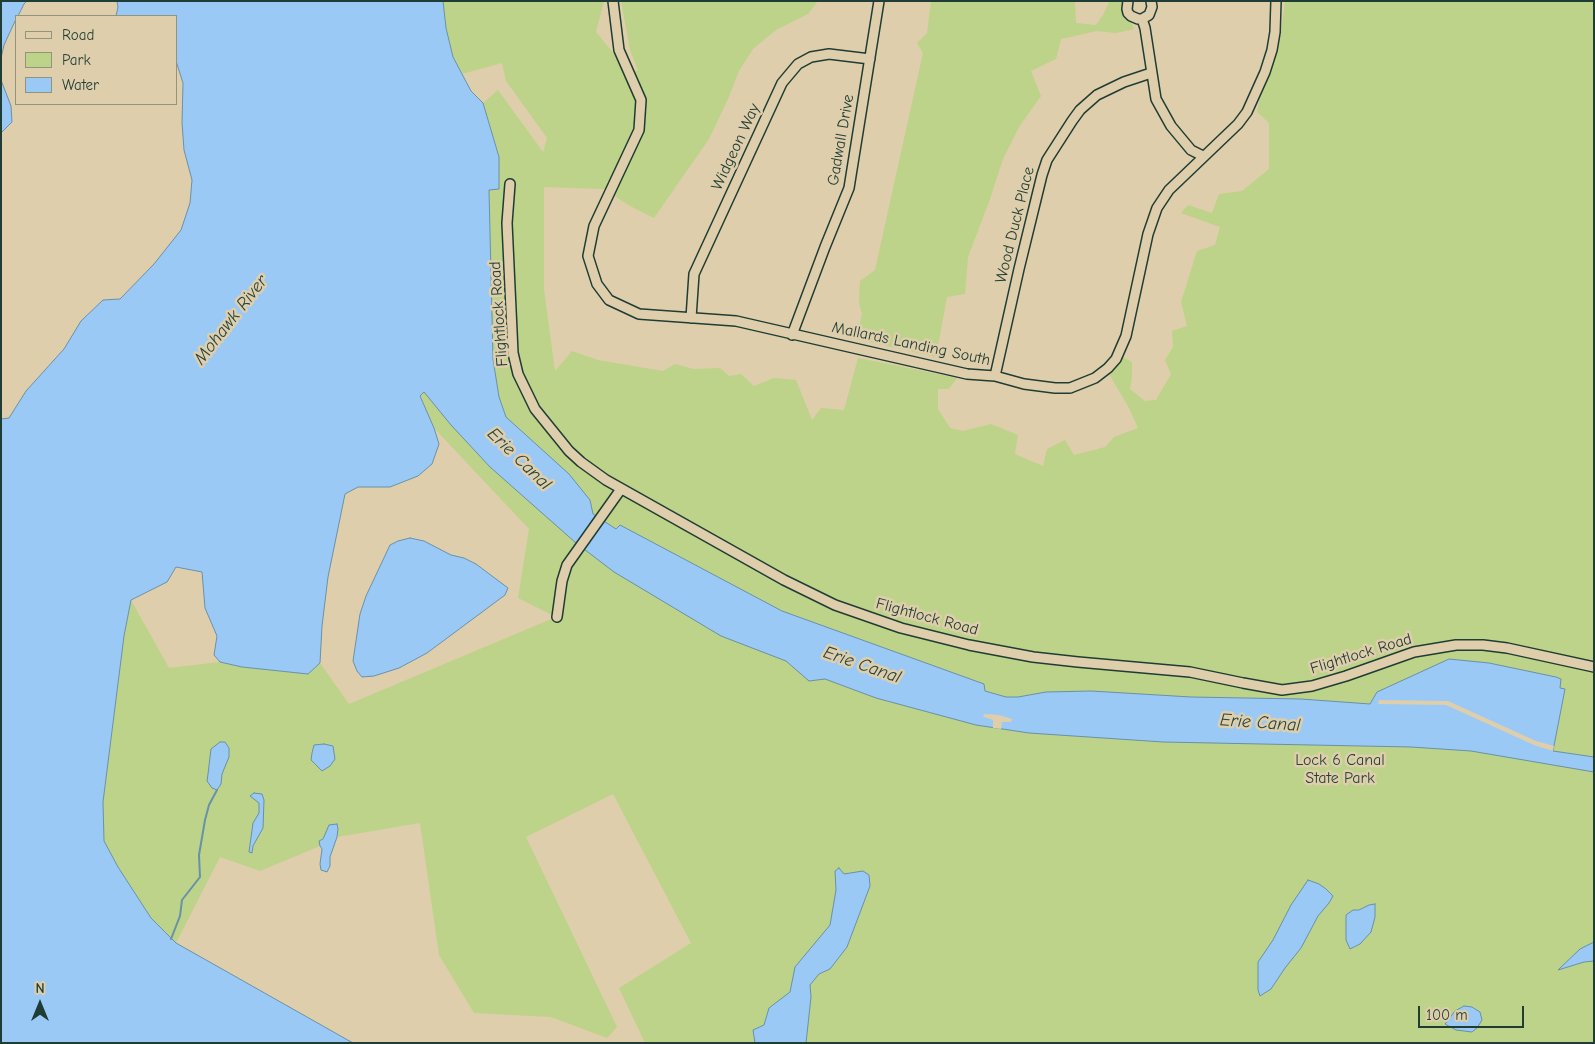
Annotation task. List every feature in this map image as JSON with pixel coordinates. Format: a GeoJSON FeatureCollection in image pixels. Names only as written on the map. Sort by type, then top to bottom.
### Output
{"type":"FeatureCollection","features":[{"type":"Feature","properties":{"kind":"street","name":"Mallards Landing South"},"geometry":{"type":"LineString","coordinates":[[612,1],[620,50],[641,100],[638,130],[594,226],[588,256],[597,284],[609,300],[639,314],[736,321],[967,374],[995,376],[1024,384],[1055,388],[1070,388],[1095,378],[1116,359],[1126,336],[1148,234],[1156,208],[1169,190],[1238,124],[1258,91],[1272,50],[1275,32],[1276,1]]}},
{"type":"Feature","properties":{"kind":"street","name":"Gadwall Drive"},"geometry":{"type":"LineString","coordinates":[[792,335],[824,247],[849,188],[879,1]]}},
{"type":"Feature","properties":{"kind":"street"},"geometry":{"type":"LineString","coordinates":[[1128,1],[1127,9],[1131,16],[1142,19],[1149,15],[1151,1]]}},
{"type":"Feature","properties":{"kind":"street"},"geometry":{"type":"LineString","coordinates":[[1142,19],[1156,99],[1171,126],[1191,150],[1204,156]]}},
{"type":"Feature","properties":{"kind":"street","name":"Widgeon Way"},"geometry":{"type":"LineString","coordinates":[[691,318],[694,274],[782,83],[798,64],[811,57],[829,54],[870,59]]}},
{"type":"Feature","properties":{"kind":"street","name":"Wood Duck Place"},"geometry":{"type":"LineString","coordinates":[[995,376],[1019,269],[1047,160],[1080,110],[1097,95],[1124,82],[1151,73]]}},
{"type":"Feature","properties":{"kind":"street","name":"Flightlock Road"},"geometry":{"type":"LineString","coordinates":[[510,184],[507,223],[513,353],[518,374],[535,409],[569,451],[581,462],[621,489],[784,580],[835,605],[901,628],[970,645],[1033,657],[1190,672],[1282,690],[1328,682],[1414,652],[1456,645],[1483,645],[1507,648],[1594,667]]}},
{"type":"Feature","properties":{"kind":"street"},"geometry":{"type":"LineString","coordinates":[[557,617],[562,581],[567,566],[621,489]]}},
{"type":"Feature","properties":{"kind":"green space","name":"Lock 6 Canal State Park"},"geometry":{"type":"Polygon","coordinates":[[[443,1],[604,1],[596,32],[615,55],[626,76],[638,70],[630,50],[621,1],[818,1],[808,14],[776,30],[753,49],[739,71],[709,139],[654,218],[630,206],[604,189],[544,187],[544,290],[555,371],[572,351],[598,360],[663,371],[675,364],[694,369],[720,368],[729,376],[741,374],[754,386],[774,378],[796,380],[812,420],[821,408],[844,410],[858,358],[957,378],[949,389],[938,389],[938,409],[950,428],[963,431],[991,424],[1018,435],[1015,454],[1043,466],[1047,449],[1065,440],[1074,455],[1105,447],[1114,437],[1138,428],[1129,408],[1109,374],[1123,357],[1132,362],[1130,389],[1145,401],[1156,400],[1171,374],[1165,360],[1173,347],[1172,331],[1187,326],[1181,302],[1197,251],[1215,245],[1220,227],[1181,213],[1188,205],[1212,213],[1219,194],[1242,191],[1269,169],[1269,123],[1257,112],[1260,96],[1273,63],[1281,33],[1285,1],[1594,1],[1594,1043],[645,1043],[619,988],[691,943],[613,794],[526,837],[617,1027],[607,1038],[551,1017],[474,1013],[439,955],[420,823],[337,837],[338,829],[319,841],[320,846],[260,871],[220,857],[176,943],[151,918],[118,867],[104,841],[103,802],[124,636],[131,600],[169,668],[220,662],[242,667],[307,674],[320,663],[349,704],[556,617],[518,598],[529,529],[434,428],[420,396],[424,392],[493,359],[489,189],[499,189],[499,157],[483,103],[498,90],[543,152],[547,138],[506,81],[502,63],[462,74],[453,57],[446,28],[443,1]]]}},
{"type":"Feature","properties":{"kind":"green space"},"geometry":{"type":"Polygon","coordinates":[[[931,1],[1075,1],[1076,23],[1096,25],[1109,2],[1122,1],[1134,29],[1116,33],[1097,31],[1061,39],[1056,59],[1031,71],[1041,96],[1019,127],[1003,159],[968,257],[965,294],[947,297],[936,357],[856,339],[862,314],[859,303],[860,281],[875,270],[923,53],[917,43],[927,33],[931,1]]]}},
{"type":"Feature","properties":{"kind":"water"},"geometry":{"type":"Polygon","coordinates":[[[1,1],[27,1],[18,15],[15,15],[15,21],[4,45],[1,58],[1,1]]]}},
{"type":"Feature","properties":{"kind":"water"},"geometry":{"type":"Polygon","coordinates":[[[117,1],[443,1],[446,28],[453,57],[471,91],[483,103],[499,157],[499,189],[489,190],[493,359],[499,397],[506,417],[569,474],[590,500],[593,514],[616,529],[620,525],[782,611],[984,684],[985,691],[1006,697],[1046,692],[1091,691],[1191,697],[1301,699],[1370,704],[1377,692],[1449,659],[1489,663],[1556,677],[1561,679],[1560,688],[1565,689],[1553,751],[1594,757],[1594,772],[1471,751],[1411,747],[1163,742],[1029,733],[976,725],[876,698],[825,679],[809,681],[786,661],[721,636],[614,572],[576,543],[490,467],[451,425],[424,392],[420,396],[439,444],[432,464],[418,476],[390,487],[358,487],[345,494],[328,577],[320,663],[308,674],[242,667],[220,662],[214,655],[217,636],[205,608],[202,572],[176,567],[167,582],[131,600],[124,636],[103,802],[104,841],[118,867],[151,918],[176,943],[353,1043],[1,1043],[1,419],[9,418],[26,391],[64,349],[81,321],[103,300],[120,299],[154,264],[181,230],[190,203],[192,180],[184,150],[182,123],[183,83],[178,67],[178,15],[116,15],[117,1]]]}},
{"type":"Feature","properties":{"kind":"water"},"geometry":{"type":"Polygon","coordinates":[[[1,80],[11,106],[12,122],[1,133],[1,80]]]}},
{"type":"Feature","properties":{"kind":"water"},"geometry":{"type":"Polygon","coordinates":[[[410,538],[424,541],[451,555],[464,558],[476,564],[508,588],[505,595],[427,653],[399,668],[374,676],[362,677],[353,661],[360,614],[366,596],[390,545],[410,538]]]}},
{"type":"Feature","properties":{"kind":"water"},"geometry":{"type":"Polygon","coordinates":[[[220,742],[225,742],[229,748],[229,757],[222,774],[221,784],[217,790],[212,788],[207,781],[211,749],[220,742]]]}},
{"type":"Feature","properties":{"kind":"water"},"geometry":{"type":"Polygon","coordinates":[[[324,744],[333,746],[335,759],[330,766],[322,771],[311,760],[314,745],[324,744]]]}},
{"type":"Feature","properties":{"kind":"water"},"geometry":{"type":"Polygon","coordinates":[[[254,793],[262,794],[264,800],[263,828],[253,846],[252,853],[249,852],[253,823],[259,813],[259,803],[250,796],[254,793]]]}},
{"type":"Feature","properties":{"kind":"water"},"geometry":{"type":"Polygon","coordinates":[[[337,824],[337,837],[327,872],[321,870],[322,849],[319,841],[323,839],[329,825],[337,824]]]}},
{"type":"Feature","properties":{"kind":"water"},"geometry":{"type":"Polygon","coordinates":[[[839,868],[844,874],[863,871],[869,875],[870,886],[847,947],[830,969],[819,974],[810,985],[811,997],[806,1043],[755,1043],[753,1030],[764,1025],[769,1008],[790,992],[795,967],[830,925],[836,890],[835,871],[839,868]]]}},
{"type":"Feature","properties":{"kind":"water"},"geometry":{"type":"Polygon","coordinates":[[[1308,880],[1319,884],[1333,896],[1318,916],[1301,948],[1271,989],[1260,996],[1258,990],[1258,962],[1308,880]]]}},
{"type":"Feature","properties":{"kind":"water"},"geometry":{"type":"Polygon","coordinates":[[[1375,904],[1375,917],[1371,932],[1360,944],[1350,949],[1346,940],[1346,915],[1353,910],[1359,910],[1375,904]]]}},
{"type":"Feature","properties":{"kind":"water"},"geometry":{"type":"Polygon","coordinates":[[[1594,942],[1594,961],[1558,970],[1580,949],[1594,942]]]}},
{"type":"Feature","properties":{"kind":"water"},"geometry":{"type":"Polygon","coordinates":[[[1464,1006],[1472,1007],[1480,1012],[1482,1020],[1472,1032],[1456,1030],[1445,1024],[1455,1011],[1464,1006]]]}},
{"type":"Feature","properties":{"kind":"pier"},"geometry":{"type":"Polygon","coordinates":[[[1379,700],[1448,701],[1536,741],[1554,746],[1553,751],[1534,745],[1446,705],[1378,704],[1379,700]]]}},
{"type":"Feature","properties":{"kind":"pier"},"geometry":{"type":"Polygon","coordinates":[[[983,715],[999,715],[1012,719],[1011,722],[1002,722],[1001,729],[993,728],[993,720],[984,717],[983,715]]]}},
{"type":"Feature","properties":{"kind":"waterway"},"geometry":{"type":"LineString","coordinates":[[171,939],[180,916],[182,900],[200,877],[199,855],[205,820],[209,805],[217,790]]}},
{"type":"Feature","properties":{"kind":"water label","name":"Mohawk River"},"geometry":{"type":"Point","coordinates":[231,320]}},
{"type":"Feature","properties":{"kind":"water label","name":"Erie Canal"},"geometry":{"type":"Point","coordinates":[519,459]}},
{"type":"Feature","properties":{"kind":"water label","name":"Erie Canal"},"geometry":{"type":"Point","coordinates":[862,665]}},
{"type":"Feature","properties":{"kind":"water label","name":"Erie Canal"},"geometry":{"type":"Point","coordinates":[1260,723]}}]}
